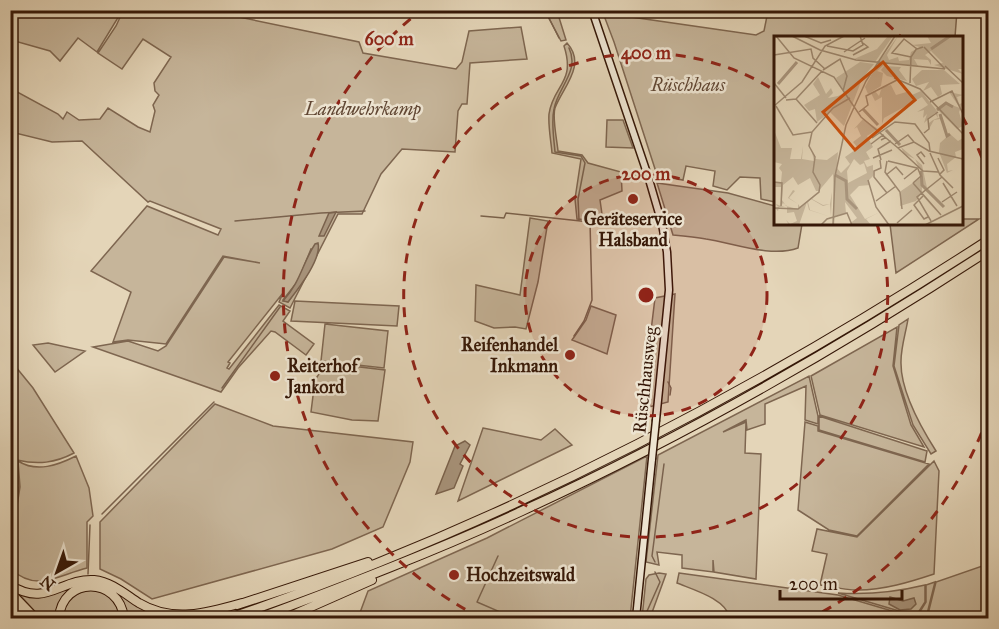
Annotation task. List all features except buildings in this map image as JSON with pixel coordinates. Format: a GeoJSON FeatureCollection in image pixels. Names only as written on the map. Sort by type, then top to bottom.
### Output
{"type":"FeatureCollection","features":[{"type":"Feature","properties":{"kind":"highway"},"geometry":{"type":"LineString","coordinates":[[230,618],[401,554],[516,503],[696,415],[881,309],[988,240]]}},
{"type":"Feature","properties":{"kind":"highway"},"geometry":{"type":"LineString","coordinates":[[258,618],[410,560],[524,510],[700,423],[886,316],[988,251]]}},
{"type":"Feature","properties":{"kind":"highway"},"geometry":{"type":"LineString","coordinates":[[200,618],[391,553],[401,554]]}},
{"type":"Feature","properties":{"kind":"highway"},"geometry":{"type":"LineString","coordinates":[[286,618],[405,566],[410,560]]}},
{"type":"Feature","properties":{"kind":"highway"},"geometry":{"type":"LineString","coordinates":[[10,585],[21,591],[37,594],[53,592],[83,581],[100,581],[116,587],[150,608],[176,615],[209,612],[242,603]]}},
{"type":"Feature","properties":{"kind":"highway"},"geometry":{"type":"LineString","coordinates":[[59,618],[61,608],[71,593],[82,588],[93,587],[108,590],[115,596],[120,603],[124,618]]}},
{"type":"Feature","properties":{"kind":"highway"},"geometry":{"type":"LineString","coordinates":[[10,592],[35,618]]}},
{"type":"Feature","properties":{"kind":"highway"},"geometry":{"type":"LineString","coordinates":[[10,601],[27,618]]}},
{"type":"Feature","properties":{"kind":"highway"},"geometry":{"type":"LineString","coordinates":[[10,612],[21,618]]}},
{"type":"Feature","properties":{"kind":"main road","name":"Rüschhausweg"},"geometry":{"type":"LineString","coordinates":[[592,10],[648,176],[662,224],[667,252],[669,291],[636,618]]}},
{"type":"Feature","properties":{"kind":"green space"},"geometry":{"type":"Polygon","coordinates":[[[97,10],[119,16],[97,52],[78,38],[60,61],[50,51],[11,40],[11,11],[97,10]]]}},
{"type":"Feature","properties":{"kind":"green space","name":"Landwehrkamp"},"geometry":{"type":"Polygon","coordinates":[[[123,11],[210,11],[359,42],[363,53],[456,69],[462,62],[469,31],[521,27],[527,59],[470,63],[467,104],[462,104],[458,111],[455,152],[402,149],[381,174],[362,214],[338,214],[310,269],[318,251],[311,249],[298,281],[283,300],[288,302],[309,272],[290,308],[279,302],[283,293],[228,362],[230,363],[227,368],[229,369],[279,305],[290,311],[283,321],[314,344],[306,355],[271,331],[238,368],[221,392],[93,347],[128,341],[158,351],[166,346],[224,257],[260,263],[223,256],[166,344],[128,340],[113,342],[131,292],[91,271],[147,206],[218,235],[221,229],[148,202],[82,141],[52,142],[11,132],[10,88],[63,119],[67,112],[79,120],[100,119],[108,108],[150,132],[155,111],[153,105],[159,95],[155,91],[154,83],[171,57],[143,39],[122,69],[98,53],[123,11]]]}},
{"type":"Feature","properties":{"kind":"green space"},"geometry":{"type":"Polygon","coordinates":[[[545,11],[557,11],[566,40],[561,41],[545,11]]]}},
{"type":"Feature","properties":{"kind":"green space","name":"Rüschhaus"},"geometry":{"type":"Polygon","coordinates":[[[768,11],[957,11],[955,36],[774,36],[774,202],[761,199],[760,178],[740,177],[727,190],[713,186],[715,171],[686,166],[683,180],[657,175],[603,13],[756,35],[764,31],[768,11]]]}},
{"type":"Feature","properties":{"kind":"green space"},"geometry":{"type":"Polygon","coordinates":[[[567,43],[575,59],[572,76],[554,112],[558,151],[582,155],[588,163],[621,172],[622,191],[600,200],[602,214],[591,220],[577,219],[575,199],[581,159],[552,153],[549,114],[551,104],[566,76],[567,58],[564,46],[567,43]]]}},
{"type":"Feature","properties":{"kind":"green space"},"geometry":{"type":"Polygon","coordinates":[[[607,120],[623,120],[633,148],[606,147],[607,120]]]}},
{"type":"Feature","properties":{"kind":"green space"},"geometry":{"type":"Polygon","coordinates":[[[657,183],[728,193],[774,206],[774,225],[802,225],[798,248],[787,251],[764,251],[673,235],[657,183]]]}},
{"type":"Feature","properties":{"kind":"green space"},"geometry":{"type":"Polygon","coordinates":[[[530,218],[548,221],[538,282],[526,329],[494,328],[475,321],[476,285],[520,295],[530,218]]]}},
{"type":"Feature","properties":{"kind":"green space"},"geometry":{"type":"Polygon","coordinates":[[[963,219],[979,219],[896,273],[890,225],[963,225],[963,219]]]}},
{"type":"Feature","properties":{"kind":"green space"},"geometry":{"type":"Polygon","coordinates":[[[675,294],[668,402],[649,407],[649,399],[646,399],[646,372],[655,298],[675,294]]]}},
{"type":"Feature","properties":{"kind":"green space"},"geometry":{"type":"Polygon","coordinates":[[[295,301],[399,306],[397,326],[291,321],[295,301]]]}},
{"type":"Feature","properties":{"kind":"green space"},"geometry":{"type":"Polygon","coordinates":[[[591,306],[616,315],[607,354],[572,340],[586,320],[591,306]]]}},
{"type":"Feature","properties":{"kind":"green space"},"geometry":{"type":"Polygon","coordinates":[[[908,319],[901,361],[904,384],[912,408],[936,451],[931,454],[913,425],[894,366],[899,325],[908,319]]]}},
{"type":"Feature","properties":{"kind":"green space"},"geometry":{"type":"Polygon","coordinates":[[[325,324],[388,331],[384,368],[321,361],[325,324]]]}},
{"type":"Feature","properties":{"kind":"green space"},"geometry":{"type":"Polygon","coordinates":[[[897,327],[893,366],[911,425],[924,447],[820,415],[811,376],[897,327]]]}},
{"type":"Feature","properties":{"kind":"green space"},"geometry":{"type":"Polygon","coordinates":[[[48,343],[85,351],[55,372],[33,345],[48,343]]]}},
{"type":"Feature","properties":{"kind":"green space"},"geometry":{"type":"Polygon","coordinates":[[[11,361],[33,388],[74,453],[46,462],[17,460],[19,486],[11,537],[11,361]]]}},
{"type":"Feature","properties":{"kind":"green space"},"geometry":{"type":"Polygon","coordinates":[[[326,363],[385,370],[378,421],[352,420],[311,412],[315,380],[326,363]]]}},
{"type":"Feature","properties":{"kind":"green space"},"geometry":{"type":"Polygon","coordinates":[[[809,376],[818,424],[805,420],[806,386],[765,404],[765,424],[747,430],[746,420],[723,432],[746,422],[745,453],[761,454],[756,579],[714,572],[713,560],[713,572],[682,568],[682,555],[657,552],[659,565],[646,562],[658,455],[809,376]]]}},
{"type":"Feature","properties":{"kind":"green space"},"geometry":{"type":"Polygon","coordinates":[[[215,404],[273,426],[413,442],[410,462],[383,527],[332,549],[152,599],[121,579],[100,569],[100,522],[215,404]]]}},
{"type":"Feature","properties":{"kind":"green space"},"geometry":{"type":"Polygon","coordinates":[[[819,416],[927,451],[925,462],[819,430],[819,416]]]}},
{"type":"Feature","properties":{"kind":"green space"},"geometry":{"type":"Polygon","coordinates":[[[805,422],[818,426],[818,431],[929,464],[857,536],[829,530],[798,510],[805,422]]]}},
{"type":"Feature","properties":{"kind":"green space"},"geometry":{"type":"Polygon","coordinates":[[[483,428],[541,440],[555,429],[572,445],[458,501],[483,428]]]}},
{"type":"Feature","properties":{"kind":"green space"},"geometry":{"type":"Polygon","coordinates":[[[76,456],[89,488],[93,516],[87,522],[87,568],[48,580],[30,580],[11,569],[11,543],[20,487],[18,461],[25,465],[40,467],[55,465],[76,456]]]}},
{"type":"Feature","properties":{"kind":"green space"},"geometry":{"type":"Polygon","coordinates":[[[647,456],[630,618],[358,618],[368,591],[487,538],[647,456]]]}},
{"type":"Feature","properties":{"kind":"green space"},"geometry":{"type":"Polygon","coordinates":[[[934,461],[939,471],[934,574],[897,585],[868,590],[848,590],[820,585],[827,554],[812,551],[817,529],[857,537],[934,461]]]}},
{"type":"Feature","properties":{"kind":"green space"},"geometry":{"type":"Polygon","coordinates":[[[988,564],[988,618],[927,618],[936,582],[988,564]]]}},
{"type":"Feature","properties":{"kind":"green space"},"geometry":{"type":"Polygon","coordinates":[[[679,573],[838,595],[916,618],[730,618],[727,611],[716,600],[677,583],[679,573]]]}},
{"type":"Feature","properties":{"kind":"green space"},"geometry":{"type":"Polygon","coordinates":[[[666,574],[650,618],[642,618],[646,579],[649,575],[666,574]]]}},
{"type":"Feature","properties":{"kind":"green space"},"geometry":{"type":"Polygon","coordinates":[[[935,582],[926,618],[916,618],[926,602],[926,585],[935,582]]]}},
{"type":"Feature","properties":{"kind":"green space"},"geometry":{"type":"Polygon","coordinates":[[[99,583],[149,610],[202,616],[126,618],[117,595],[80,586],[57,618],[41,618],[18,593],[28,596],[78,584],[99,583]]]}},
{"type":"Feature","properties":{"kind":"green space"},"geometry":{"type":"Polygon","coordinates":[[[925,585],[925,602],[916,616],[838,593],[882,592],[925,585]]]}},
{"type":"Feature","properties":{"kind":"green space"},"geometry":{"type":"Polygon","coordinates":[[[85,590],[100,591],[110,596],[122,618],[62,618],[70,601],[85,590]]]}},
{"type":"Feature","properties":{"kind":"shaded area"},"geometry":{"type":"Polygon","coordinates":[[[336,212],[324,236],[319,236],[329,213],[336,212]]]}},
{"type":"Feature","properties":{"kind":"shaded area"},"geometry":{"type":"Polygon","coordinates":[[[318,243],[316,257],[308,274],[288,302],[283,301],[298,279],[315,244],[318,243]]]}},
{"type":"Feature","properties":{"kind":"shaded area"},"geometry":{"type":"Polygon","coordinates":[[[465,441],[470,445],[460,464],[463,466],[454,488],[436,494],[455,446],[465,441]]]}},
{"type":"Feature","properties":{"kind":"shaded area"},"geometry":{"type":"Polygon","coordinates":[[[890,597],[903,601],[914,598],[916,604],[911,609],[900,610],[889,604],[890,597]]]}},
{"type":"Feature","properties":{"kind":"waterway"},"geometry":{"type":"LineString","coordinates":[[545,10],[559,38]]}},
{"type":"Feature","properties":{"kind":"waterway"},"geometry":{"type":"LineString","coordinates":[[569,48],[572,64],[556,101],[553,131],[555,152],[581,156],[585,163],[578,199],[579,220]]}},
{"type":"Feature","properties":{"kind":"waterway"},"geometry":{"type":"LineString","coordinates":[[235,221],[365,211]]}},
{"type":"Feature","properties":{"kind":"waterway"},"geometry":{"type":"LineString","coordinates":[[481,216],[504,218],[506,213],[590,222],[592,300],[584,321],[574,336]]}},
{"type":"Feature","properties":{"kind":"waterway"},"geometry":{"type":"LineString","coordinates":[[222,388],[280,307]]}},
{"type":"Feature","properties":{"kind":"waterway"},"geometry":{"type":"LineString","coordinates":[[668,382],[671,388],[670,395]]}},
{"type":"Feature","properties":{"kind":"waterway"},"geometry":{"type":"LineString","coordinates":[[102,514],[214,402]]}},
{"type":"Feature","properties":{"kind":"waterway"},"geometry":{"type":"LineString","coordinates":[[655,562],[652,556],[664,464]]}},
{"type":"Feature","properties":{"kind":"waterway"},"geometry":{"type":"LineString","coordinates":[[88,574],[90,525]]}},
{"type":"Feature","properties":{"kind":"waterway"},"geometry":{"type":"LineString","coordinates":[[498,556],[477,602],[514,618]]}},
{"type":"Feature","properties":{"kind":"waterway"},"geometry":{"type":"LineString","coordinates":[[644,618],[660,582],[655,572]]}},
{"type":"Feature","properties":{"kind":"place","name":"Geräteservice Halsband"},"geometry":{"type":"Point","coordinates":[633,199]}},
{"type":"Feature","properties":{"kind":"place","name":"Reifenhandel Inkmann"},"geometry":{"type":"Point","coordinates":[570,355]}},
{"type":"Feature","properties":{"kind":"place","name":"Reiterhof Jankord"},"geometry":{"type":"Point","coordinates":[275,376]}},
{"type":"Feature","properties":{"kind":"place","name":"Hochzeitswald"},"geometry":{"type":"Point","coordinates":[454,575]}}]}
